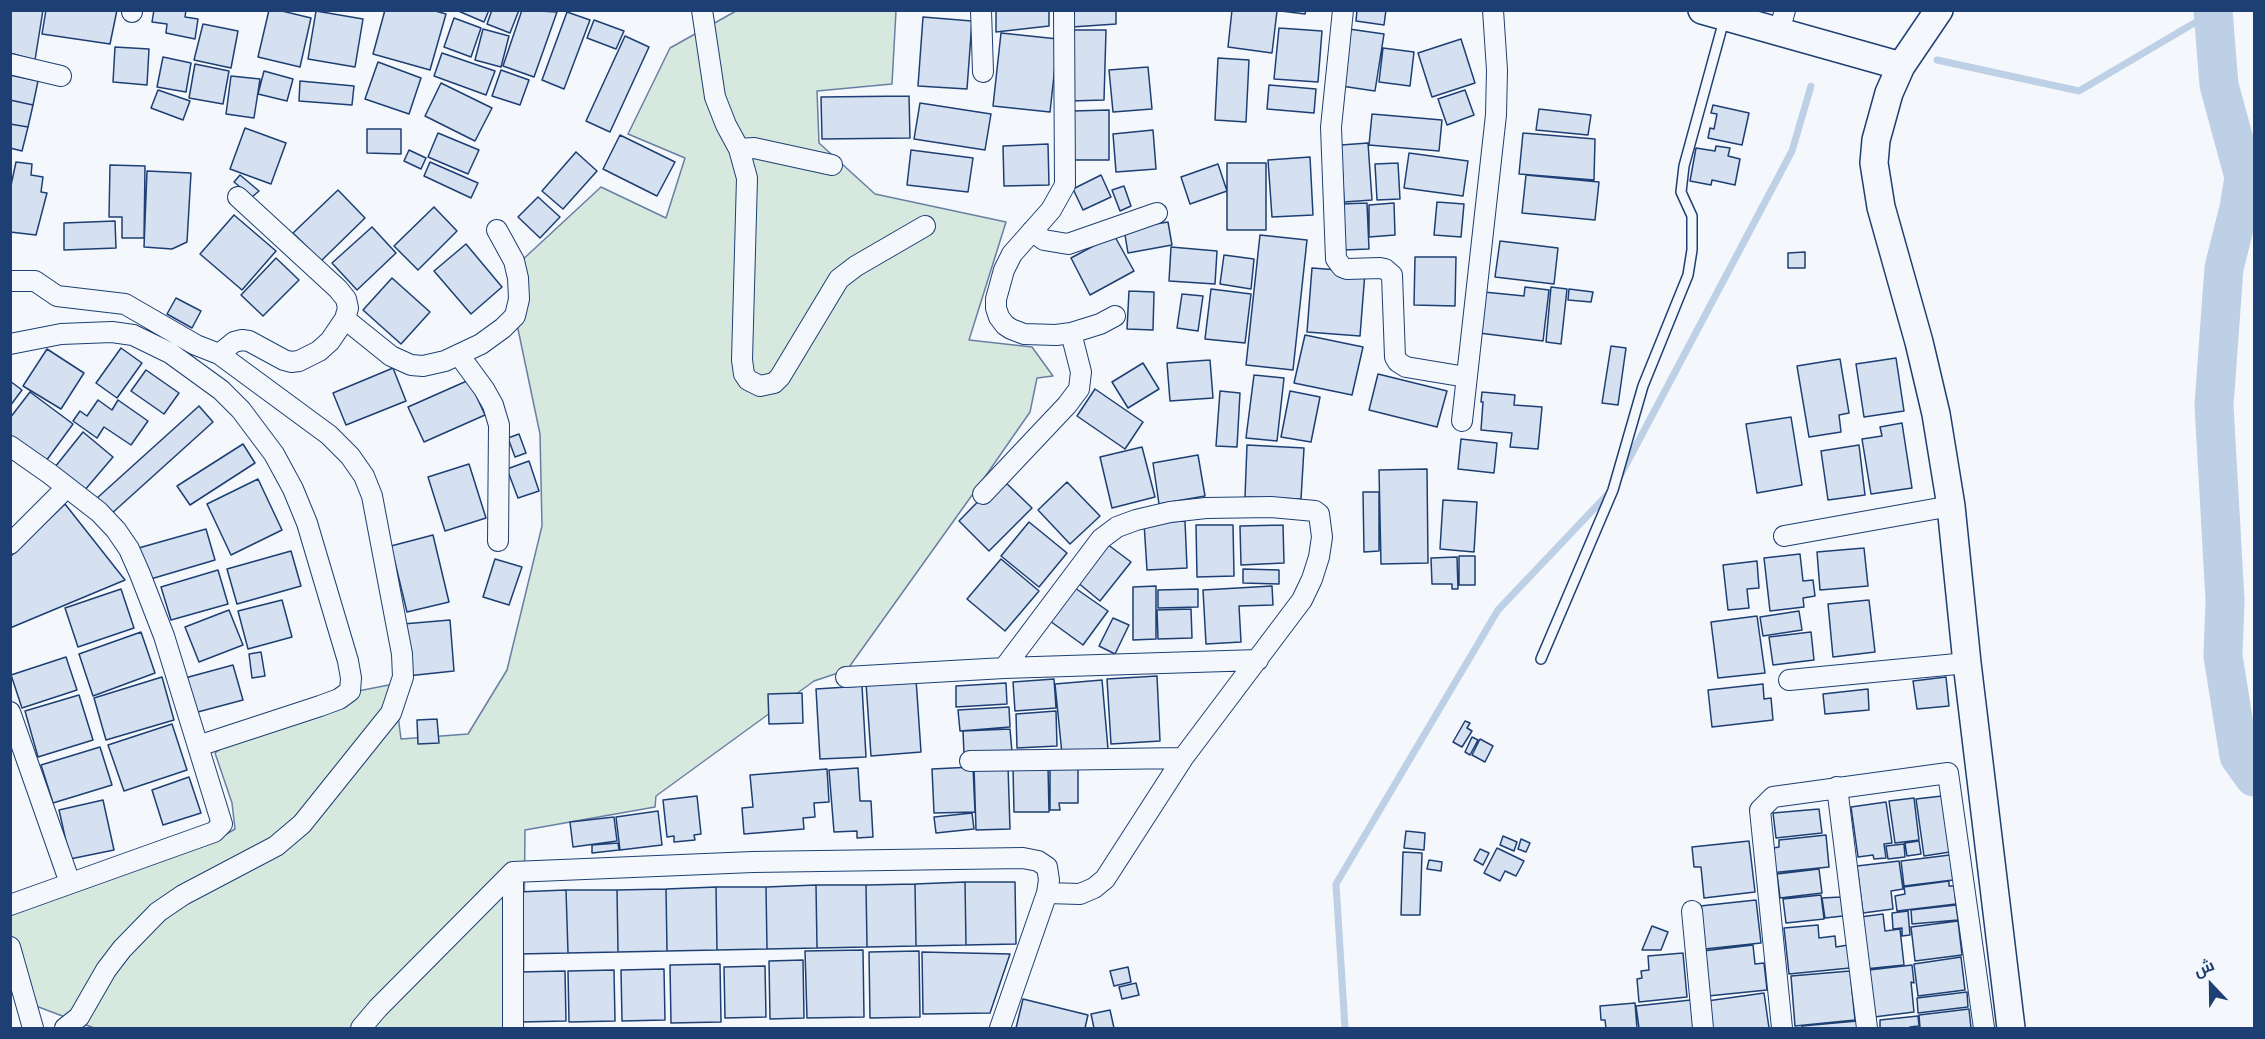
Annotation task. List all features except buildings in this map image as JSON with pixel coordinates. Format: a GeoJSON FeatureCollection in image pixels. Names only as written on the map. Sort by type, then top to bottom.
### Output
{"type":"FeatureCollection","features":[{"type":"Feature","properties":{"kind":"street"},"geometry":{"type":"LineString","coordinates":[[702,10],[715,97],[739,149],[747,178],[742,360],[744,374],[754,384],[767,386],[780,377],[834,286],[847,272],[925,226]]}},
{"type":"Feature","properties":{"kind":"street"},"geometry":{"type":"LineString","coordinates":[[981,10],[982,72]]}},
{"type":"Feature","properties":{"kind":"street"},"geometry":{"type":"LineString","coordinates":[[1064,10],[1065,185],[1051,210],[1012,254],[1004,270],[996,299],[999,317],[1005,325],[1017,333],[1056,335],[1071,333],[1100,324],[1115,316]]}},
{"type":"Feature","properties":{"kind":"street"},"geometry":{"type":"LineString","coordinates":[[1343,10],[1331,127],[1336,259],[1342,267],[1347,269],[1380,268],[1392,275],[1395,357],[1398,363],[1406,367],[1466,377]]}},
{"type":"Feature","properties":{"kind":"street"},"geometry":{"type":"LineString","coordinates":[[1462,421],[1496,115],[1497,70],[1493,10]]}},
{"type":"Feature","properties":{"kind":"street"},"geometry":{"type":"LineString","coordinates":[[1939,10],[1901,66],[1889,93],[1876,140],[1874,163],[1876,185],[1919,342],[1936,414],[1951,507],[1966,663],[2011,1029]]}},
{"type":"Feature","properties":{"kind":"street"},"geometry":{"type":"LineString","coordinates":[[1713,14],[1782,21],[1901,66]]}},
{"type":"Feature","properties":{"kind":"street"},"geometry":{"type":"LineString","coordinates":[[10,64],[61,76]]}},
{"type":"Feature","properties":{"kind":"street"},"geometry":{"type":"LineString","coordinates":[[739,149],[754,148],[832,165]]}},
{"type":"Feature","properties":{"kind":"street"},"geometry":{"type":"LineString","coordinates":[[219,354],[234,342],[242,340],[249,341],[284,360],[299,361],[319,351],[330,341],[345,319],[348,308],[346,299],[338,289],[238,197]]}},
{"type":"Feature","properties":{"kind":"street"},"geometry":{"type":"LineString","coordinates":[[1032,231],[1044,240],[1068,244],[1157,213]]}},
{"type":"Feature","properties":{"kind":"street"},"geometry":{"type":"LineString","coordinates":[[345,319],[401,362],[423,366],[445,361],[481,344],[515,316],[519,298],[514,261],[497,230]]}},
{"type":"Feature","properties":{"kind":"street"},"geometry":{"type":"LineString","coordinates":[[10,281],[35,281],[57,296],[125,304],[196,345],[219,354],[329,435],[350,456],[364,476],[372,496],[402,654],[402,677],[391,713],[302,824],[276,846],[183,895],[158,912],[122,949],[106,970],[79,1017],[65,1029]]}},
{"type":"Feature","properties":{"kind":"street"},"geometry":{"type":"LineString","coordinates":[[10,344],[61,334],[112,332],[133,335],[170,353],[221,390],[241,410],[274,454],[293,489],[306,523],[348,661],[351,678],[350,691],[339,699],[320,706],[198,746]]}},
{"type":"Feature","properties":{"kind":"street"},"geometry":{"type":"LineString","coordinates":[[983,494],[1067,405],[1078,389],[1082,372],[1071,333]]}},
{"type":"Feature","properties":{"kind":"street"},"geometry":{"type":"LineString","coordinates":[[459,355],[484,389],[493,405],[499,425],[498,541]]}},
{"type":"Feature","properties":{"kind":"street"},"geometry":{"type":"LineString","coordinates":[[10,446],[99,512],[116,530],[129,549],[164,636],[222,819],[219,829],[10,905]]}},
{"type":"Feature","properties":{"kind":"street"},"geometry":{"type":"LineString","coordinates":[[10,544],[67,487]]}},
{"type":"Feature","properties":{"kind":"street"},"geometry":{"type":"LineString","coordinates":[[1004,668],[1101,539],[1117,527],[1170,512],[1206,508],[1271,507],[1318,512],[1322,537],[1312,579],[1302,600],[1183,758],[1100,884],[1080,894],[1047,893]]}},
{"type":"Feature","properties":{"kind":"street"},"geometry":{"type":"LineString","coordinates":[[1784,536],[1951,507]]}},
{"type":"Feature","properties":{"kind":"street"},"geometry":{"type":"LineString","coordinates":[[846,677],[1004,668],[1258,660]]}},
{"type":"Feature","properties":{"kind":"street"},"geometry":{"type":"LineString","coordinates":[[1789,680],[1966,663]]}},
{"type":"Feature","properties":{"kind":"street"},"geometry":{"type":"LineString","coordinates":[[10,712],[70,883]]}},
{"type":"Feature","properties":{"kind":"street"},"geometry":{"type":"LineString","coordinates":[[970,761],[1183,758]]}},
{"type":"Feature","properties":{"kind":"street"},"geometry":{"type":"LineString","coordinates":[[1782,1029],[1760,810],[1773,797],[1948,773],[1984,1029]]}},
{"type":"Feature","properties":{"kind":"street"},"geometry":{"type":"LineString","coordinates":[[1837,787],[1867,1029]]}},
{"type":"Feature","properties":{"kind":"street"},"geometry":{"type":"LineString","coordinates":[[361,1029],[378,1008],[513,872],[753,862],[1023,858],[1038,861],[1047,867],[1049,880],[1047,893],[1000,1029]]}},
{"type":"Feature","properties":{"kind":"street"},"geometry":{"type":"LineString","coordinates":[[513,872],[513,1029]]}},
{"type":"Feature","properties":{"kind":"street"},"geometry":{"type":"LineString","coordinates":[[1692,911],[1702,1029]]}},
{"type":"Feature","properties":{"kind":"street"},"geometry":{"type":"LineString","coordinates":[[10,947],[33,1029]]}},
{"type":"Feature","properties":{"kind":"lane"},"geometry":{"type":"LineString","coordinates":[[1541,659],[1613,490],[1642,386],[1688,275],[1692,250],[1692,216],[1681,192],[1713,14]]}},
{"type":"Feature","properties":{"kind":"shaded area"},"geometry":{"type":"Polygon","coordinates":[[[736,11],[896,11],[892,84],[817,91],[819,143],[875,194],[1006,222],[969,340],[1032,347],[1053,376],[1037,378],[1030,412],[980,484],[847,670],[814,681],[656,796],[655,807],[525,830],[523,1028],[94,1028],[36,1006],[11,963],[11,916],[17,908],[218,839],[235,829],[232,803],[215,753],[222,748],[341,708],[358,691],[394,684],[401,739],[468,734],[507,670],[542,526],[540,434],[510,291],[519,263],[601,187],[666,218],[685,158],[628,134],[670,48],[736,11]]]}},
{"type":"Feature","properties":{"kind":"waterway"},"geometry":{"type":"LineString","coordinates":[[2213,10],[2219,85],[2244,177],[2224,268],[2214,405],[2225,600],[2223,656],[2239,756],[2254,777]]}},
{"type":"Feature","properties":{"kind":"waterway"},"geometry":{"type":"LineString","coordinates":[[1937,60],[2079,91],[2213,12]]}},
{"type":"Feature","properties":{"kind":"waterway"},"geometry":{"type":"LineString","coordinates":[[1620,476],[1792,151],[1811,86]]}},
{"type":"Feature","properties":{"kind":"waterway"},"geometry":{"type":"LineString","coordinates":[[1345,1028],[1336,884],[1498,610],[1609,493]]}}]}
